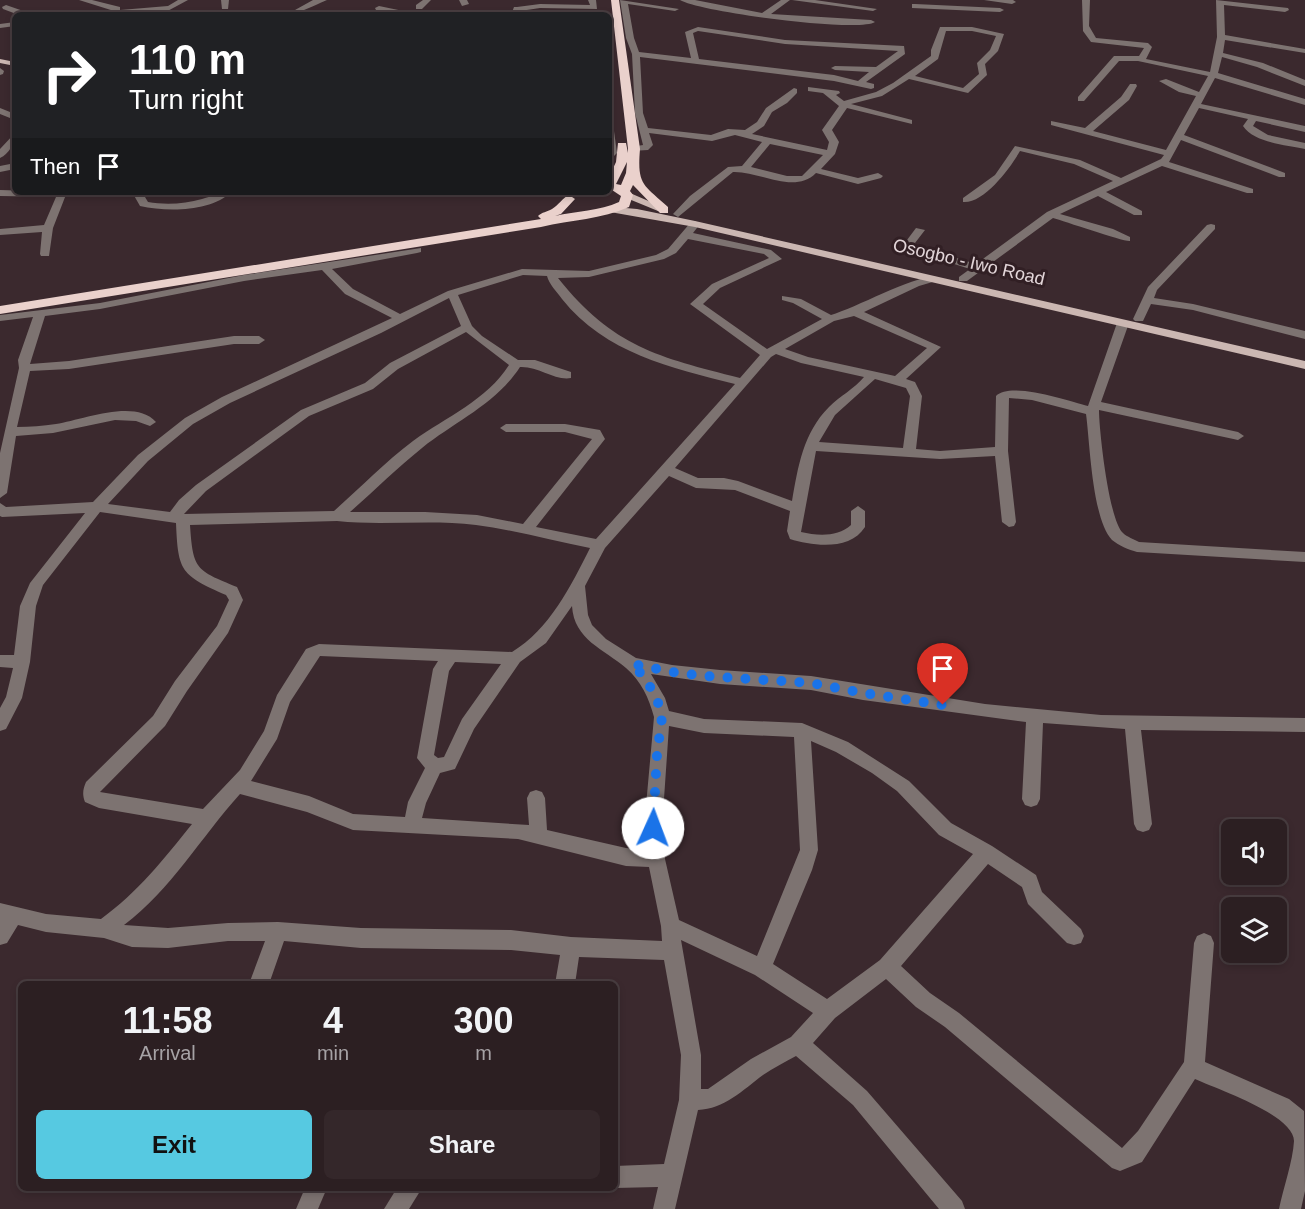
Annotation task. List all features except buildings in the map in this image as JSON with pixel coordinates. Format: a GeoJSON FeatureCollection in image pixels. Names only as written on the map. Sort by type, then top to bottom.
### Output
{"type":"FeatureCollection","features":[{"type":"Feature","properties":{"kind":"highway"},"geometry":{"type":"LineString","coordinates":[[612,24],[615,0]]}},
{"type":"Feature","properties":{"kind":"highway"},"geometry":{"type":"LineString","coordinates":[[0,310],[614,210],[625,204],[625,193],[632,173],[634,149],[622,71],[612,36]]}},
{"type":"Feature","properties":{"kind":"highway"},"geometry":{"type":"LineString","coordinates":[[612,42],[624,159],[618,174],[612,181]]}},
{"type":"Feature","properties":{"kind":"highway"},"geometry":{"type":"LineString","coordinates":[[612,168],[624,159]]}},
{"type":"Feature","properties":{"kind":"highway"},"geometry":{"type":"LineString","coordinates":[[632,173],[640,187],[664,210]]}},
{"type":"Feature","properties":{"kind":"highway"},"geometry":{"type":"LineString","coordinates":[[612,186],[625,193]]}},
{"type":"Feature","properties":{"kind":"highway"},"geometry":{"type":"LineString","coordinates":[[568,195],[574,208],[599,213]]}},
{"type":"Feature","properties":{"kind":"highway"},"geometry":{"type":"LineString","coordinates":[[0,302],[546,216],[557,211],[568,195]]}},
{"type":"Feature","properties":{"kind":"main road","name":"Osogbo - Iwo Road"},"geometry":{"type":"LineString","coordinates":[[625,193],[678,214],[1305,358]]}},
{"type":"Feature","properties":{"kind":"main road","name":"Osogbo - Iwo Road"},"geometry":{"type":"LineString","coordinates":[[614,210],[638,212],[732,232],[1305,365]]}},
{"type":"Feature","properties":{"kind":"street"},"geometry":{"type":"LineString","coordinates":[[83,0],[119,11]]}},
{"type":"Feature","properties":{"kind":"street"},"geometry":{"type":"LineString","coordinates":[[162,12],[183,1],[196,0]]}},
{"type":"Feature","properties":{"kind":"street"},"geometry":{"type":"LineString","coordinates":[[295,12],[310,3],[323,0]]}},
{"type":"Feature","properties":{"kind":"street"},"geometry":{"type":"LineString","coordinates":[[394,12],[376,9],[395,0]]}},
{"type":"Feature","properties":{"kind":"street"},"geometry":{"type":"LineString","coordinates":[[419,7],[427,0]]}},
{"type":"Feature","properties":{"kind":"street"},"geometry":{"type":"LineString","coordinates":[[634,149],[641,149],[648,145],[639,113],[636,54],[630,38],[624,0],[675,9]]}},
{"type":"Feature","properties":{"kind":"street"},"geometry":{"type":"LineString","coordinates":[[684,0],[763,16],[871,22]]}},
{"type":"Feature","properties":{"kind":"street"},"geometry":{"type":"LineString","coordinates":[[715,7],[725,0]]}},
{"type":"Feature","properties":{"kind":"street"},"geometry":{"type":"LineString","coordinates":[[763,16],[786,0],[791,0]]}},
{"type":"Feature","properties":{"kind":"street"},"geometry":{"type":"LineString","coordinates":[[796,0],[873,9]]}},
{"type":"Feature","properties":{"kind":"street"},"geometry":{"type":"LineString","coordinates":[[872,39],[873,9],[878,0]]}},
{"type":"Feature","properties":{"kind":"street"},"geometry":{"type":"LineString","coordinates":[[960,0],[972,29]]}},
{"type":"Feature","properties":{"kind":"street"},"geometry":{"type":"LineString","coordinates":[[988,0],[1012,2]]}},
{"type":"Feature","properties":{"kind":"street"},"geometry":{"type":"LineString","coordinates":[[1086,0],[1088,10],[1083,24],[1089,38],[1100,42],[1147,46],[1140,59]]}},
{"type":"Feature","properties":{"kind":"street"},"geometry":{"type":"LineString","coordinates":[[963,279],[1051,214],[1162,163],[1170,154],[1214,75],[1221,37],[1220,1],[1285,10]]}},
{"type":"Feature","properties":{"kind":"street"},"geometry":{"type":"LineString","coordinates":[[915,6],[1000,10]]}},
{"type":"Feature","properties":{"kind":"street"},"geometry":{"type":"LineString","coordinates":[[6,7],[18,12]]}},
{"type":"Feature","properties":{"kind":"street"},"geometry":{"type":"LineString","coordinates":[[516,12],[517,9],[528,7],[593,7]]}},
{"type":"Feature","properties":{"kind":"street"},"geometry":{"type":"LineString","coordinates":[[112,12],[169,8]]}},
{"type":"Feature","properties":{"kind":"street"},"geometry":{"type":"LineString","coordinates":[[678,214],[684,205],[702,194],[731,169],[745,168],[797,180],[805,179],[830,154],[834,142],[827,130],[847,103],[881,91],[910,77],[935,57],[935,50],[943,28],[972,29],[1000,34],[994,51],[981,63],[983,75],[969,88],[958,90],[910,77]]}},
{"type":"Feature","properties":{"kind":"street"},"geometry":{"type":"LineString","coordinates":[[695,62],[689,32],[698,29],[785,42],[872,39],[901,48],[902,52],[861,82]]}},
{"type":"Feature","properties":{"kind":"street"},"geometry":{"type":"LineString","coordinates":[[1221,37],[1305,51]]}},
{"type":"Feature","properties":{"kind":"street"},"geometry":{"type":"LineString","coordinates":[[636,54],[861,82],[881,91]]}},
{"type":"Feature","properties":{"kind":"street"},"geometry":{"type":"LineString","coordinates":[[1219,54],[1302,80]]}},
{"type":"Feature","properties":{"kind":"street"},"geometry":{"type":"LineString","coordinates":[[1081,99],[1116,58],[1140,59],[1214,75],[1305,102]]}},
{"type":"Feature","properties":{"kind":"street"},"geometry":{"type":"LineString","coordinates":[[835,68],[877,70]]}},
{"type":"Feature","properties":{"kind":"street"},"geometry":{"type":"LineString","coordinates":[[622,71],[637,70]]}},
{"type":"Feature","properties":{"kind":"street"},"geometry":{"type":"LineString","coordinates":[[1163,81],[1182,90],[1201,95]]}},
{"type":"Feature","properties":{"kind":"street"},"geometry":{"type":"LineString","coordinates":[[1087,130],[1126,98],[1125,96],[1133,86]]}},
{"type":"Feature","properties":{"kind":"street"},"geometry":{"type":"LineString","coordinates":[[811,89],[826,92],[847,103],[909,122]]}},
{"type":"Feature","properties":{"kind":"street"},"geometry":{"type":"LineString","coordinates":[[645,130],[712,138],[728,132],[752,131],[761,124],[769,110],[784,101],[794,91]]}},
{"type":"Feature","properties":{"kind":"street"},"geometry":{"type":"LineString","coordinates":[[1196,105],[1305,129]]}},
{"type":"Feature","properties":{"kind":"street"},"geometry":{"type":"LineString","coordinates":[[1254,118],[1248,126],[1251,131],[1265,137],[1305,146]]}},
{"type":"Feature","properties":{"kind":"street"},"geometry":{"type":"LineString","coordinates":[[1054,123],[1170,154]]}},
{"type":"Feature","properties":{"kind":"street"},"geometry":{"type":"LineString","coordinates":[[728,132],[830,154]]}},
{"type":"Feature","properties":{"kind":"street"},"geometry":{"type":"LineString","coordinates":[[1179,136],[1282,175]]}},
{"type":"Feature","properties":{"kind":"street"},"geometry":{"type":"LineString","coordinates":[[745,168],[767,141]]}},
{"type":"Feature","properties":{"kind":"street"},"geometry":{"type":"LineString","coordinates":[[0,155],[11,146]]}},
{"type":"Feature","properties":{"kind":"street"},"geometry":{"type":"LineString","coordinates":[[967,200],[999,177],[1018,148],[1077,162],[1120,181]]}},
{"type":"Feature","properties":{"kind":"street"},"geometry":{"type":"LineString","coordinates":[[1162,163],[1250,191]]}},
{"type":"Feature","properties":{"kind":"street"},"geometry":{"type":"LineString","coordinates":[[814,170],[858,181],[878,176]]}},
{"type":"Feature","properties":{"kind":"street"},"geometry":{"type":"LineString","coordinates":[[1097,191],[1138,213]]}},
{"type":"Feature","properties":{"kind":"street"},"geometry":{"type":"LineString","coordinates":[[45,254],[48,228],[57,212],[61,195]]}},
{"type":"Feature","properties":{"kind":"street"},"geometry":{"type":"LineString","coordinates":[[139,195],[144,204],[159,206],[202,203],[218,199],[222,195]]}},
{"type":"Feature","properties":{"kind":"street"},"geometry":{"type":"LineString","coordinates":[[1051,214],[1109,231],[1126,239]]}},
{"type":"Feature","properties":{"kind":"street"},"geometry":{"type":"LineString","coordinates":[[0,724],[14,698],[22,662],[28,606],[34,589],[56,557],[97,507],[143,458],[201,413],[393,317],[452,293],[522,272],[596,273],[660,257],[672,250],[695,224]]}},
{"type":"Feature","properties":{"kind":"street"},"geometry":{"type":"LineString","coordinates":[[1138,319],[1152,289],[1211,227]]}},
{"type":"Feature","properties":{"kind":"street"},"geometry":{"type":"LineString","coordinates":[[0,232],[48,228]]}},
{"type":"Feature","properties":{"kind":"street"},"geometry":{"type":"LineString","coordinates":[[920,230],[910,240],[909,244],[914,248],[978,268]]}},
{"type":"Feature","properties":{"kind":"street"},"geometry":{"type":"LineString","coordinates":[[686,235],[767,252],[777,259],[716,286],[696,304],[772,352],[911,385],[915,396],[909,452]]}},
{"type":"Feature","properties":{"kind":"street"},"geometry":{"type":"LineString","coordinates":[[0,318],[100,306],[244,278],[325,267],[417,250]]}},
{"type":"Feature","properties":{"kind":"street"},"geometry":{"type":"LineString","coordinates":[[325,267],[331,276],[364,302],[393,317]]}},
{"type":"Feature","properties":{"kind":"street"},"geometry":{"type":"LineString","coordinates":[[553,273],[552,278],[564,296],[608,337],[653,359],[742,382]]}},
{"type":"Feature","properties":{"kind":"street"},"geometry":{"type":"LineString","coordinates":[[451,656],[441,669],[425,758],[435,766],[449,764],[468,724],[514,658],[541,639],[578,586],[600,545],[705,428],[742,382],[772,352],[830,319],[855,312],[915,284],[932,279]]}},
{"type":"Feature","properties":{"kind":"street"},"geometry":{"type":"LineString","coordinates":[[452,293],[467,327],[478,338],[516,364]]}},
{"type":"Feature","properties":{"kind":"street"},"geometry":{"type":"LineString","coordinates":[[786,298],[797,301],[830,319]]}},
{"type":"Feature","properties":{"kind":"street"},"geometry":{"type":"LineString","coordinates":[[1147,300],[1192,307],[1305,335]]}},
{"type":"Feature","properties":{"kind":"street"},"geometry":{"type":"LineString","coordinates":[[855,312],[935,347],[897,380]]}},
{"type":"Feature","properties":{"kind":"street"},"geometry":{"type":"LineString","coordinates":[[0,493],[10,432],[25,368],[24,360],[40,313]]}},
{"type":"Feature","properties":{"kind":"street"},"geometry":{"type":"LineString","coordinates":[[1123,323],[1093,408],[1104,503],[1110,525],[1118,537],[1137,547],[1305,557]]}},
{"type":"Feature","properties":{"kind":"street"},"geometry":{"type":"LineString","coordinates":[[207,818],[99,800],[91,796],[92,787],[159,720],[181,686],[224,629],[236,600],[232,591],[197,577],[190,570],[186,562],[177,519],[184,503],[305,413],[369,386],[394,366],[467,327]]}},
{"type":"Feature","properties":{"kind":"street"},"geometry":{"type":"LineString","coordinates":[[25,368],[69,365],[234,340],[258,340]]}},
{"type":"Feature","properties":{"kind":"street"},"geometry":{"type":"LineString","coordinates":[[338,516],[417,445],[491,394],[505,381],[516,364],[524,362],[538,365],[567,375]]}},
{"type":"Feature","properties":{"kind":"street"},"geometry":{"type":"LineString","coordinates":[[858,511],[858,527],[854,533],[834,538],[808,538],[795,535],[810,446],[831,412],[868,382],[873,375]]}},
{"type":"Feature","properties":{"kind":"street"},"geometry":{"type":"LineString","coordinates":[[1009,522],[1001,451],[1002,396],[1005,394],[1093,408],[1238,436]]}},
{"type":"Feature","properties":{"kind":"street"},"geometry":{"type":"LineString","coordinates":[[10,432],[54,429],[115,416],[134,415],[150,422]]}},
{"type":"Feature","properties":{"kind":"street"},"geometry":{"type":"LineString","coordinates":[[506,428],[575,429],[595,433],[599,440],[527,529]]}},
{"type":"Feature","properties":{"kind":"street"},"geometry":{"type":"LineString","coordinates":[[810,446],[949,455],[1001,451]]}},
{"type":"Feature","properties":{"kind":"street"},"geometry":{"type":"LineString","coordinates":[[667,470],[696,483],[724,483],[738,486],[799,509]]}},
{"type":"Feature","properties":{"kind":"street"},"geometry":{"type":"LineString","coordinates":[[1,511],[97,507],[177,519],[425,517],[477,520],[600,545]]}},
{"type":"Feature","properties":{"kind":"street"},"geometry":{"type":"LineString","coordinates":[[578,586],[580,615],[586,629],[601,643],[632,664],[645,678],[657,699],[662,717],[653,828],[656,859],[671,926],[672,951],[691,1055],[690,1100],[664,1209]]}},
{"type":"Feature","properties":{"kind":"street"},"geometry":{"type":"LineString","coordinates":[[104,928],[128,911],[155,885],[207,818],[246,775],[271,734],[283,700],[312,653],[320,650],[514,658]]}},
{"type":"Feature","properties":{"kind":"street"},"geometry":{"type":"LineString","coordinates":[[0,661],[22,662]]}},
{"type":"Feature","properties":{"kind":"street"},"geometry":{"type":"LineString","coordinates":[[632,664],[701,675],[811,683],[959,708],[1035,716],[1132,722],[1305,725]]}},
{"type":"Feature","properties":{"kind":"street"},"geometry":{"type":"LineString","coordinates":[[1031,799],[1035,716]]}},
{"type":"Feature","properties":{"kind":"street"},"geometry":{"type":"LineString","coordinates":[[662,717],[704,726],[802,730],[842,747],[903,786],[945,829],[1029,880],[1035,898],[1074,936]]}},
{"type":"Feature","properties":{"kind":"street"},"geometry":{"type":"LineString","coordinates":[[1132,722],[1143,824]]}},
{"type":"Feature","properties":{"kind":"street"},"geometry":{"type":"LineString","coordinates":[[762,968],[803,870],[809,849],[802,730]]}},
{"type":"Feature","properties":{"kind":"street"},"geometry":{"type":"LineString","coordinates":[[412,824],[417,802],[435,766]]}},
{"type":"Feature","properties":{"kind":"street"},"geometry":{"type":"LineString","coordinates":[[236,785],[309,804],[353,822],[518,831],[626,857],[656,859]]}},
{"type":"Feature","properties":{"kind":"street"},"geometry":{"type":"LineString","coordinates":[[536,798],[538,835]]}},
{"type":"Feature","properties":{"kind":"street"},"geometry":{"type":"LineString","coordinates":[[690,1100],[710,1099],[758,1066],[798,1044],[828,1011],[859,986],[888,968],[986,852]]}},
{"type":"Feature","properties":{"kind":"street"},"geometry":{"type":"LineString","coordinates":[[0,936],[6,915],[55,924],[104,928],[132,937],[168,938],[228,932],[278,931],[361,938],[511,940],[571,947],[672,951]]}},
{"type":"Feature","properties":{"kind":"street"},"geometry":{"type":"LineString","coordinates":[[671,926],[762,968],[828,1011]]}},
{"type":"Feature","properties":{"kind":"street"},"geometry":{"type":"LineString","coordinates":[[260,981],[278,931]]}},
{"type":"Feature","properties":{"kind":"street"},"geometry":{"type":"LineString","coordinates":[[1194,1068],[1204,943]]}},
{"type":"Feature","properties":{"kind":"street"},"geometry":{"type":"LineString","coordinates":[[565,981],[571,947]]}},
{"type":"Feature","properties":{"kind":"street"},"geometry":{"type":"LineString","coordinates":[[888,968],[923,1000],[952,1020],[1120,1160],[1134,1154],[1188,1072],[1194,1068]]}},
{"type":"Feature","properties":{"kind":"street"},"geometry":{"type":"LineString","coordinates":[[798,1044],[860,1098],[946,1207]]}},
{"type":"Feature","properties":{"kind":"street"},"geometry":{"type":"LineString","coordinates":[[1194,1068],[1281,1107],[1296,1119],[1305,1139],[1290,1209]]}},
{"type":"Feature","properties":{"kind":"street"},"geometry":{"type":"LineString","coordinates":[[618,1177],[671,1175]]}},
{"type":"Feature","properties":{"kind":"street"},"geometry":{"type":"LineString","coordinates":[[307,1209],[315,1191]]}},
{"type":"Feature","properties":{"kind":"street"},"geometry":{"type":"LineString","coordinates":[[395,1209],[409,1191]]}},
{"type":"Feature","properties":{"kind":"route"},"geometry":{"type":"LineString","coordinates":[[653,828],[657,755],[662,717],[657,699],[645,678],[632,664],[704,676],[811,683],[943,705]]}}]}
